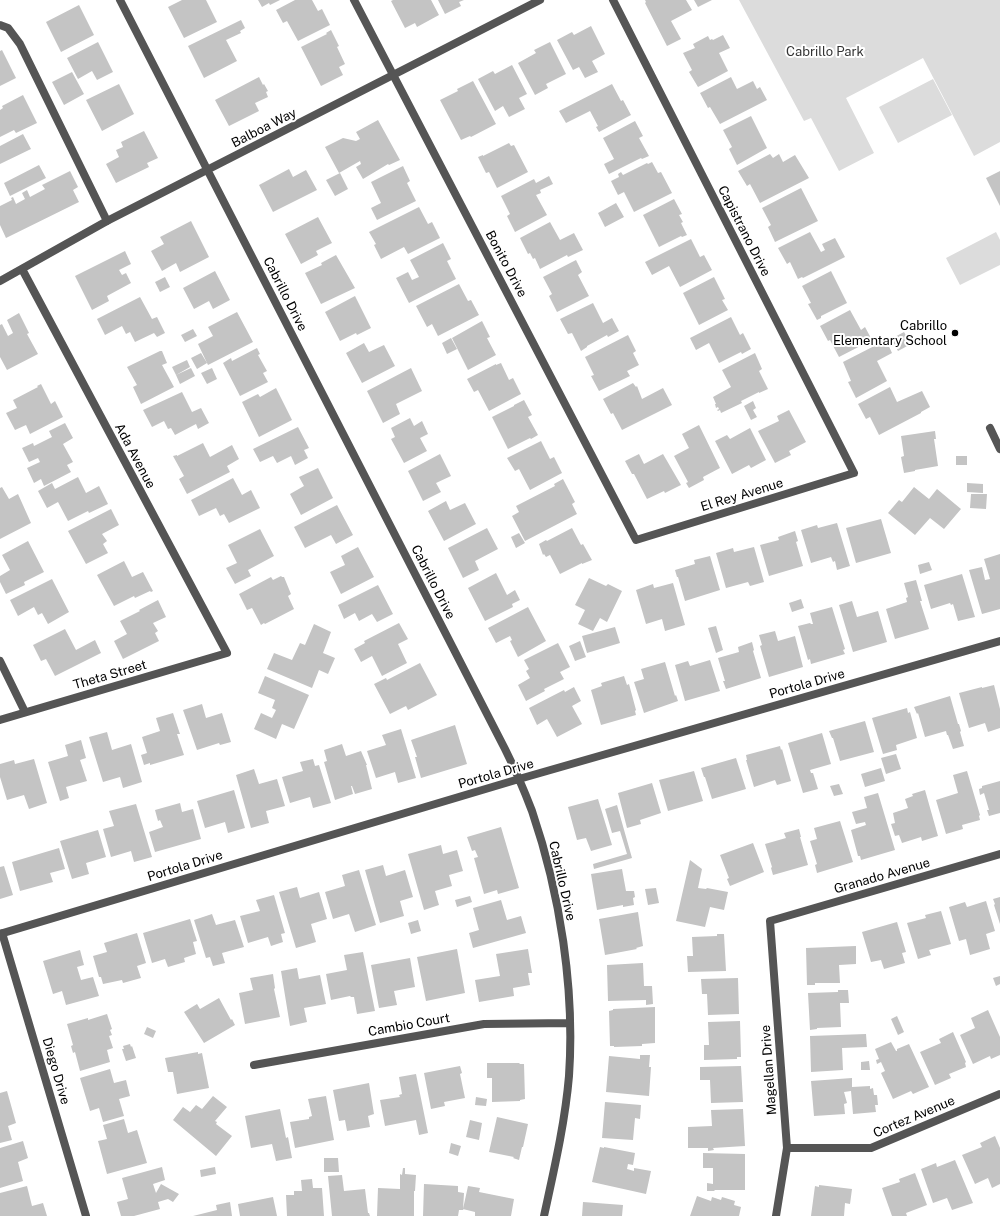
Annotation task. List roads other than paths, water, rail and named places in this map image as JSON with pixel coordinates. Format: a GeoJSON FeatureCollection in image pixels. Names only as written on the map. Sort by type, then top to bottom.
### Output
{"type":"FeatureCollection","features":[{"type":"Feature","properties":{"kind":"street","name":"Cabrillo Drive"},"geometry":{"type":"LineString","coordinates":[[120,0],[502,742],[532,811],[559,914],[566,966],[570,1023],[569,1076],[563,1127],[544,1216]]}},
{"type":"Feature","properties":{"kind":"street","name":"Bonito Drive"},"geometry":{"type":"LineString","coordinates":[[354,0],[636,540]]}},
{"type":"Feature","properties":{"kind":"street","name":"Balboa Way"},"geometry":{"type":"LineString","coordinates":[[0,281],[107,222],[540,0]]}},
{"type":"Feature","properties":{"kind":"street","name":"Capistrano Drive"},"geometry":{"type":"LineString","coordinates":[[613,0],[854,473]]}},
{"type":"Feature","properties":{"kind":"street"},"geometry":{"type":"LineString","coordinates":[[0,25],[8,28],[20,44],[107,222]]}},
{"type":"Feature","properties":{"kind":"street","name":"Ada Avenue"},"geometry":{"type":"LineString","coordinates":[[22,270],[227,654]]}},
{"type":"Feature","properties":{"kind":"street"},"geometry":{"type":"LineString","coordinates":[[990,428],[1000,448]]}},
{"type":"Feature","properties":{"kind":"street","name":"El Rey Avenue"},"geometry":{"type":"LineString","coordinates":[[636,540],[854,473]]}},
{"type":"Feature","properties":{"kind":"street","name":"Portola Drive"},"geometry":{"type":"LineString","coordinates":[[1,934],[519,779],[1000,641]]}},
{"type":"Feature","properties":{"kind":"street","name":"Theta Street"},"geometry":{"type":"LineString","coordinates":[[0,720],[227,654]]}},
{"type":"Feature","properties":{"kind":"street"},"geometry":{"type":"LineString","coordinates":[[0,661],[25,712]]}},
{"type":"Feature","properties":{"kind":"street","name":"Granado Avenue"},"geometry":{"type":"LineString","coordinates":[[770,921],[1000,854]]}},
{"type":"Feature","properties":{"kind":"street","name":"Magellan Drive"},"geometry":{"type":"LineString","coordinates":[[770,921],[787,1148],[776,1216]]}},
{"type":"Feature","properties":{"kind":"street","name":"Diego Drive"},"geometry":{"type":"LineString","coordinates":[[1,934],[86,1216]]}},
{"type":"Feature","properties":{"kind":"street","name":"Cambio Court"},"geometry":{"type":"LineString","coordinates":[[254,1065],[484,1024],[570,1023]]}},
{"type":"Feature","properties":{"kind":"street","name":"Cortez Avenue"},"geometry":{"type":"LineString","coordinates":[[787,1148],[871,1148],[1000,1094]]}},
{"type":"Feature","properties":{"kind":"place","name":"Cabrillo Elementary School"},"geometry":{"type":"Point","coordinates":[955,333]}},
{"type":"Feature","properties":{"kind":"park label","name":"Cabrillo Park"},"geometry":{"type":"Point","coordinates":[825,52]}}]}
